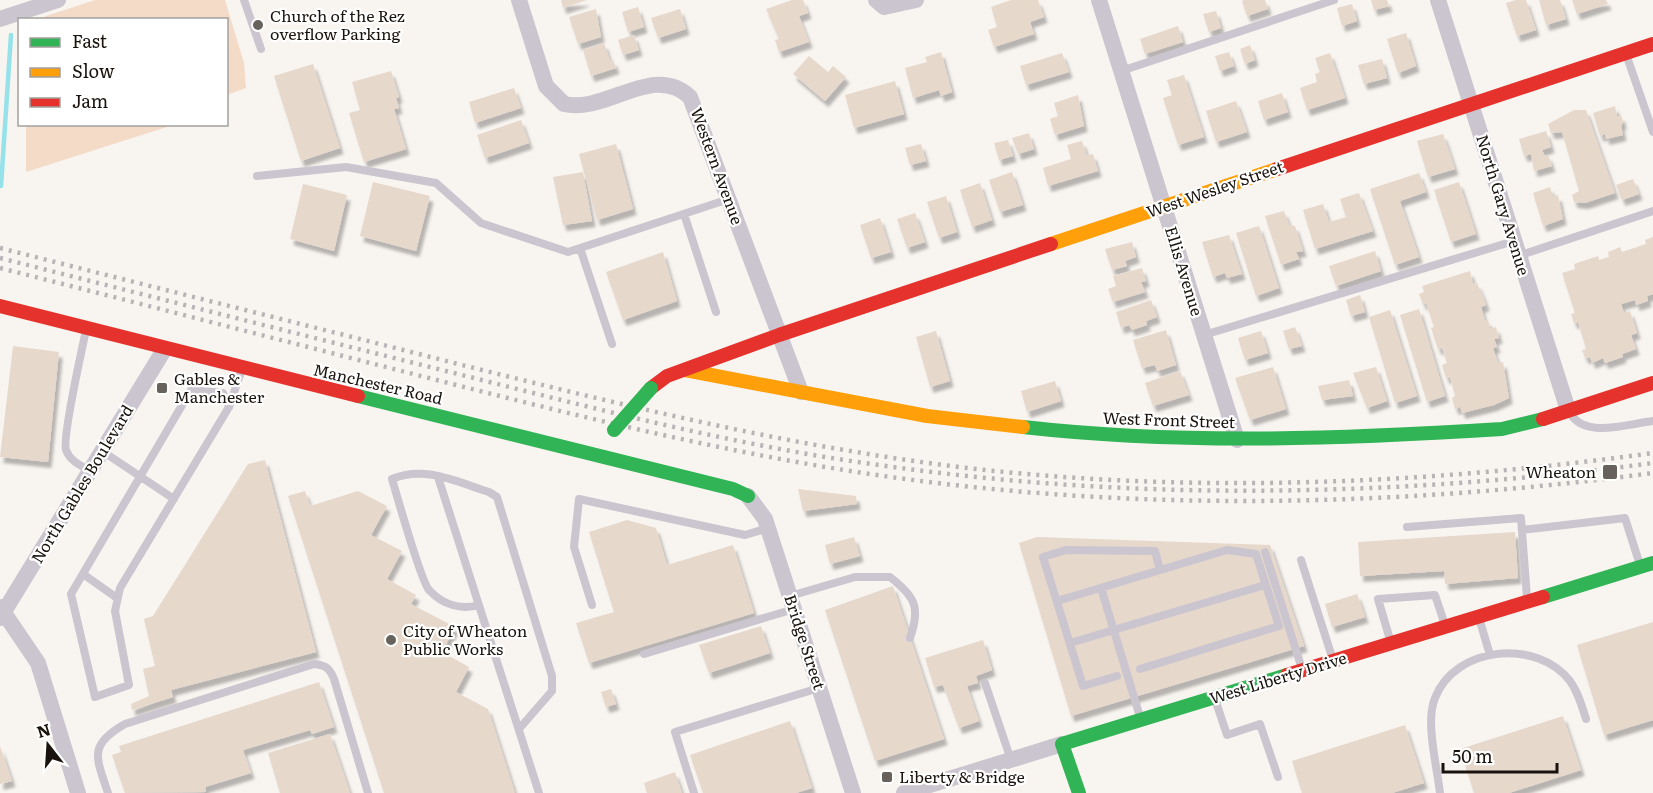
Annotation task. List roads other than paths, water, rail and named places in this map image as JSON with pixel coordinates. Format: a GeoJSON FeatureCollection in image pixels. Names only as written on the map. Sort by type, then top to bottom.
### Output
{"type":"FeatureCollection","features":[{"type":"Feature","properties":{"kind":"street"},"geometry":{"type":"LineString","coordinates":[[0,19],[58,0]]}},
{"type":"Feature","properties":{"kind":"street","name":"Western Avenue"},"geometry":{"type":"LineString","coordinates":[[519,0],[546,86],[564,104],[591,105],[656,85],[674,86],[690,97],[778,335]]}},
{"type":"Feature","properties":{"kind":"street"},"geometry":{"type":"LineString","coordinates":[[876,0],[884,7],[916,0]]}},
{"type":"Feature","properties":{"kind":"street","name":"Ellis Avenue"},"geometry":{"type":"LineString","coordinates":[[1099,0],[1237,440]]}},
{"type":"Feature","properties":{"kind":"street","name":"North Gary Avenue"},"geometry":{"type":"LineString","coordinates":[[1438,0],[1568,410]]}},
{"type":"Feature","properties":{"kind":"street","name":"West Wesley Street"},"geometry":{"type":"LineString","coordinates":[[682,369],[1471,103],[1653,44]]}},
{"type":"Feature","properties":{"kind":"street","name":"Manchester Road"},"geometry":{"type":"LineString","coordinates":[[0,306],[164,350],[603,455],[733,489],[748,496]]}},
{"type":"Feature","properties":{"kind":"street"},"geometry":{"type":"LineString","coordinates":[[778,335],[801,392]]}},
{"type":"Feature","properties":{"kind":"street","name":"North Gables Boulevard"},"geometry":{"type":"LineString","coordinates":[[2,612],[164,350]]}},
{"type":"Feature","properties":{"kind":"street"},"geometry":{"type":"LineString","coordinates":[[603,455],[614,430],[651,388],[667,376],[682,369]]}},
{"type":"Feature","properties":{"kind":"street","name":"West Front Street"},"geometry":{"type":"LineString","coordinates":[[682,369],[927,416],[1078,433],[1237,440],[1394,436],[1502,429],[1653,383]]}},
{"type":"Feature","properties":{"kind":"street","name":"Bridge Street"},"geometry":{"type":"LineString","coordinates":[[748,496],[760,509],[768,528],[853,793]]}},
{"type":"Feature","properties":{"kind":"street","name":"West Liberty Drive"},"geometry":{"type":"LineString","coordinates":[[904,793],[1647,564]]}},
{"type":"Feature","properties":{"kind":"street"},"geometry":{"type":"LineString","coordinates":[[2,612],[38,663],[78,793]]}},
{"type":"Feature","properties":{"kind":"street"},"geometry":{"type":"LineString","coordinates":[[1062,744],[1079,793]]}},
{"type":"Feature","properties":{"kind":"lane"},"geometry":{"type":"LineString","coordinates":[[244,0],[261,49]]}},
{"type":"Feature","properties":{"kind":"lane"},"geometry":{"type":"LineString","coordinates":[[1121,71],[1335,0]]}},
{"type":"Feature","properties":{"kind":"lane"},"geometry":{"type":"LineString","coordinates":[[1626,54],[1653,132]]}},
{"type":"Feature","properties":{"kind":"lane"},"geometry":{"type":"LineString","coordinates":[[257,176],[346,167],[436,183],[482,223],[568,252],[729,199]]}},
{"type":"Feature","properties":{"kind":"lane"},"geometry":{"type":"LineString","coordinates":[[1204,335],[1653,211]]}},
{"type":"Feature","properties":{"kind":"lane"},"geometry":{"type":"LineString","coordinates":[[684,214],[716,312]]}},
{"type":"Feature","properties":{"kind":"lane"},"geometry":{"type":"LineString","coordinates":[[580,248],[612,344]]}},
{"type":"Feature","properties":{"kind":"lane"},"geometry":{"type":"LineString","coordinates":[[86,329],[66,430],[65,448],[72,460],[90,471]]}},
{"type":"Feature","properties":{"kind":"lane"},"geometry":{"type":"LineString","coordinates":[[229,407],[223,393],[191,390],[71,594],[95,697],[129,685],[115,611],[120,588],[229,407],[242,369]]}},
{"type":"Feature","properties":{"kind":"lane"},"geometry":{"type":"LineString","coordinates":[[1568,410],[1575,423],[1590,429],[1653,421]]}},
{"type":"Feature","properties":{"kind":"lane"},"geometry":{"type":"LineString","coordinates":[[102,451],[174,499]]}},
{"type":"Feature","properties":{"kind":"lane"},"geometry":{"type":"LineString","coordinates":[[479,604],[464,609],[455,607],[428,589],[392,479],[411,473],[428,473],[489,492],[497,497],[552,676],[552,691],[519,729]]}},
{"type":"Feature","properties":{"kind":"lane"},"geometry":{"type":"LineString","coordinates":[[438,477],[539,793]]}},
{"type":"Feature","properties":{"kind":"lane"},"geometry":{"type":"LineString","coordinates":[[592,605],[574,547],[579,499],[745,535],[768,528]]}},
{"type":"Feature","properties":{"kind":"lane"},"geometry":{"type":"LineString","coordinates":[[1407,527],[1521,518],[1527,600]]}},
{"type":"Feature","properties":{"kind":"lane"},"geometry":{"type":"LineString","coordinates":[[1522,530],[1624,518],[1647,564]]}},
{"type":"Feature","properties":{"kind":"lane"},"geometry":{"type":"LineString","coordinates":[[1117,675],[1083,686],[1043,557],[1066,550],[1155,551],[1160,570]]}},
{"type":"Feature","properties":{"kind":"lane"},"geometry":{"type":"LineString","coordinates":[[1058,601],[1227,550],[1256,554],[1279,626],[1140,669]]}},
{"type":"Feature","properties":{"kind":"lane"},"geometry":{"type":"LineString","coordinates":[[1265,552],[1303,670]]}},
{"type":"Feature","properties":{"kind":"lane"},"geometry":{"type":"LineString","coordinates":[[1301,560],[1333,661]]}},
{"type":"Feature","properties":{"kind":"lane"},"geometry":{"type":"LineString","coordinates":[[83,574],[117,598]]}},
{"type":"Feature","properties":{"kind":"lane"},"geometry":{"type":"LineString","coordinates":[[644,654],[792,603],[855,578],[890,577],[909,593],[918,616],[910,638]]}},
{"type":"Feature","properties":{"kind":"lane"},"geometry":{"type":"LineString","coordinates":[[1070,643],[1265,585]]}},
{"type":"Feature","properties":{"kind":"lane"},"geometry":{"type":"LineString","coordinates":[[1101,588],[1142,720]]}},
{"type":"Feature","properties":{"kind":"lane"},"geometry":{"type":"LineString","coordinates":[[1391,643],[1378,599],[1435,595],[1446,626]]}},
{"type":"Feature","properties":{"kind":"lane"},"geometry":{"type":"LineString","coordinates":[[1478,616],[1490,655]]}},
{"type":"Feature","properties":{"kind":"lane"},"geometry":{"type":"LineString","coordinates":[[1440,793],[1431,723],[1435,697],[1456,670],[1478,658],[1506,653],[1535,657],[1560,671],[1576,691],[1586,719]]}},
{"type":"Feature","properties":{"kind":"lane"},"geometry":{"type":"LineString","coordinates":[[108,793],[97,759],[99,743],[105,735],[125,724],[314,664],[323,665],[330,670],[334,679],[368,793]]}},
{"type":"Feature","properties":{"kind":"lane"},"geometry":{"type":"LineString","coordinates":[[985,683],[1011,760]]}},
{"type":"Feature","properties":{"kind":"lane"},"geometry":{"type":"LineString","coordinates":[[694,793],[675,732],[819,688]]}},
{"type":"Feature","properties":{"kind":"lane"},"geometry":{"type":"LineString","coordinates":[[1215,698],[1227,735],[1260,724],[1278,777]]}},
{"type":"Feature","properties":{"kind":"waterway"},"geometry":{"type":"LineString","coordinates":[[1,186],[11,35]]}},
{"type":"Feature","properties":{"kind":"railway"},"geometry":{"type":"LineString","coordinates":[[0,248],[674,416],[819,446],[964,468],[1115,480],[1269,483],[1346,481],[1500,471],[1653,453]]}},
{"type":"Feature","properties":{"kind":"railway"},"geometry":{"type":"LineString","coordinates":[[0,258],[615,413],[773,448],[879,465],[976,477],[1072,485],[1169,490],[1266,491],[1460,483],[1653,463]]}},
{"type":"Feature","properties":{"kind":"railway"},"geometry":{"type":"LineString","coordinates":[[0,268],[610,423],[796,462],[921,481],[1013,491],[1104,497],[1196,501],[1287,501],[1470,492],[1653,473]]}},
{"type":"Feature","properties":{"kind":"place","name":"Church of the Rez overflow Parking"},"geometry":{"type":"Point","coordinates":[258,25]}},
{"type":"Feature","properties":{"kind":"place","name":"Gables & Manchester"},"geometry":{"type":"Point","coordinates":[162,388]}},
{"type":"Feature","properties":{"kind":"place","name":"Wheaton"},"geometry":{"type":"Point","coordinates":[1610,472]}},
{"type":"Feature","properties":{"kind":"place","name":"City of Wheaton Public Works"},"geometry":{"type":"Point","coordinates":[391,640]}},
{"type":"Feature","properties":{"kind":"place","name":"Liberty & Bridge"},"geometry":{"type":"Point","coordinates":[887,777]}}]}
